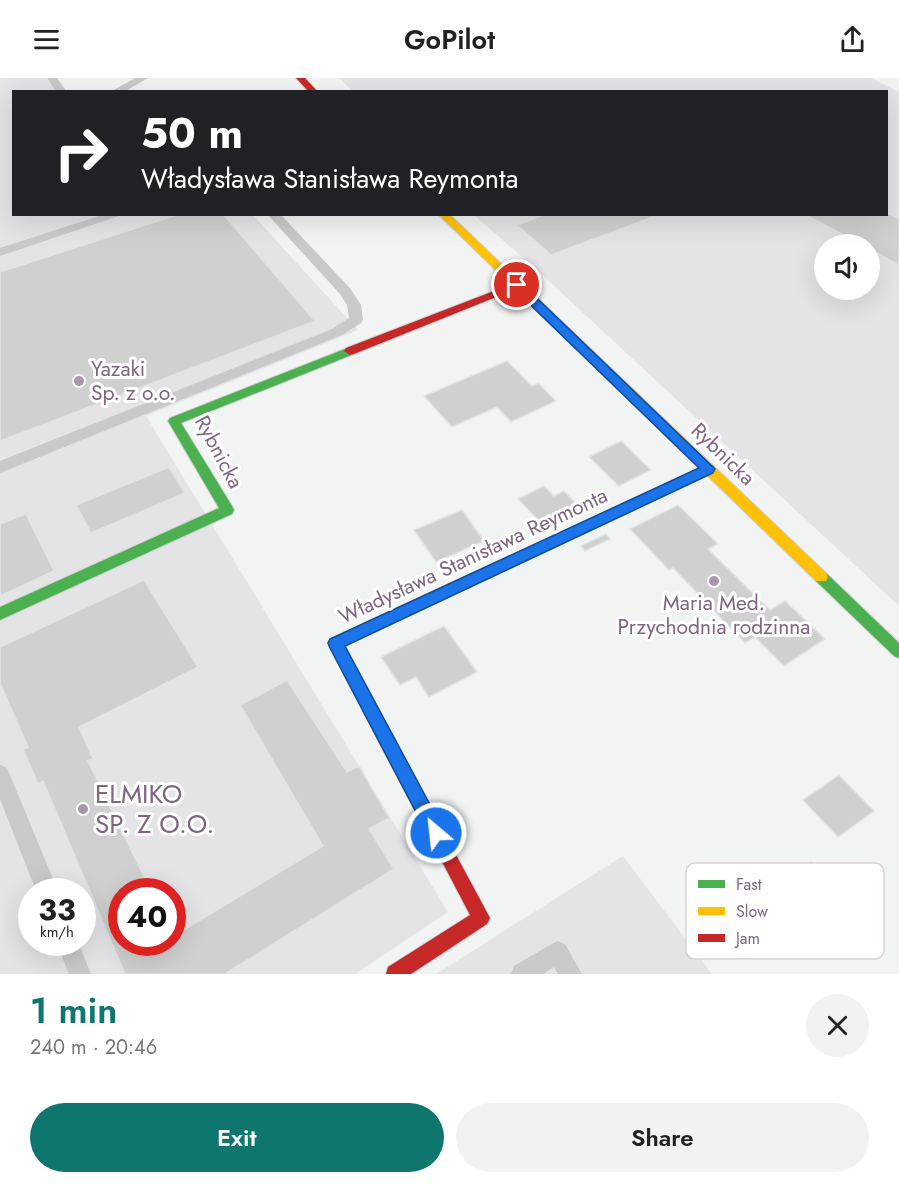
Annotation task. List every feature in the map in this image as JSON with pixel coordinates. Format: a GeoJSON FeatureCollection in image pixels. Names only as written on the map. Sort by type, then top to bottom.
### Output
{"type":"FeatureCollection","features":[{"type":"Feature","properties":{"kind":"street"},"geometry":{"type":"LineString","coordinates":[[300,78],[312,90]]}},
{"type":"Feature","properties":{"kind":"street","name":"Rybnicka"},"geometry":{"type":"LineString","coordinates":[[445,216],[899,652]]}},
{"type":"Feature","properties":{"kind":"street","name":"Rybnicka"},"geometry":{"type":"LineString","coordinates":[[0,614],[227,510],[174,421],[517,285]]}},
{"type":"Feature","properties":{"kind":"street","name":"Władysława Stanisława Reymonta"},"geometry":{"type":"LineString","coordinates":[[395,974],[481,918],[336,643],[709,469]]}},
{"type":"Feature","properties":{"kind":"lane"},"geometry":{"type":"LineString","coordinates":[[119,90],[143,78]]}},
{"type":"Feature","properties":{"kind":"lane"},"geometry":{"type":"LineString","coordinates":[[0,252],[113,216]]}},
{"type":"Feature","properties":{"kind":"lane"},"geometry":{"type":"LineString","coordinates":[[0,466],[337,332],[356,320],[354,305],[345,291],[275,216]]}},
{"type":"Feature","properties":{"kind":"lane"},"geometry":{"type":"LineString","coordinates":[[0,774],[42,878]]}},
{"type":"Feature","properties":{"kind":"lane"},"geometry":{"type":"LineString","coordinates":[[522,974],[557,952],[571,974]]}},
{"type":"Feature","properties":{"kind":"lane"},"geometry":{"type":"LineString","coordinates":[[73,956],[80,974]]}},
{"type":"Feature","properties":{"kind":"shaded area"},"geometry":{"type":"Polygon","coordinates":[[[0,78],[46,78],[55,90],[12,90],[12,216],[254,216],[358,330],[146,416],[448,912],[355,974],[0,974],[0,78]]]}},
{"type":"Feature","properties":{"kind":"shaded area"},"geometry":{"type":"Polygon","coordinates":[[[339,78],[871,78],[899,92],[899,606],[538,271],[475,216],[888,216],[888,90],[352,90],[339,78]]]}},
{"type":"Feature","properties":{"kind":"shaded area"},"geometry":{"type":"Polygon","coordinates":[[[623,856],[686,940],[686,959],[701,959],[712,974],[436,974],[623,856]]]}},
{"type":"Feature","properties":{"kind":"building"},"geometry":{"type":"Polygon","coordinates":[[[890,214],[899,219],[899,265],[880,255],[880,234],[842,234],[808,216],[888,216],[890,214]]]}},
{"type":"Feature","properties":{"kind":"building","name":"Yazaki Sp. z o.o."},"geometry":{"type":"Polygon","coordinates":[[[174,216],[225,216],[315,321],[0,441],[0,272],[174,216]]]}},
{"type":"Feature","properties":{"kind":"building"},"geometry":{"type":"Polygon","coordinates":[[[541,216],[653,216],[551,255],[517,225],[541,216]]]}},
{"type":"Feature","properties":{"kind":"building"},"geometry":{"type":"Polygon","coordinates":[[[507,361],[532,386],[538,383],[556,401],[511,422],[497,407],[452,427],[424,396],[507,361]]]}},
{"type":"Feature","properties":{"kind":"building"},"geometry":{"type":"Polygon","coordinates":[[[621,441],[651,470],[619,486],[589,457],[621,441]]]}},
{"type":"Feature","properties":{"kind":"building"},"geometry":{"type":"Polygon","coordinates":[[[169,467],[185,493],[91,533],[76,505],[169,467]]]}},
{"type":"Feature","properties":{"kind":"building"},"geometry":{"type":"Polygon","coordinates":[[[544,486],[554,496],[564,491],[583,511],[560,521],[556,517],[543,525],[518,499],[544,486]]]}},
{"type":"Feature","properties":{"kind":"building"},"geometry":{"type":"Polygon","coordinates":[[[678,505],[718,544],[708,549],[770,610],[785,601],[825,639],[784,666],[755,637],[745,643],[673,568],[669,570],[630,529],[678,505]]]}},
{"type":"Feature","properties":{"kind":"building"},"geometry":{"type":"Polygon","coordinates":[[[462,510],[484,541],[436,562],[414,530],[462,510]]]}},
{"type":"Feature","properties":{"kind":"building"},"geometry":{"type":"Polygon","coordinates":[[[26,514],[54,571],[0,596],[0,524],[26,514]]]}},
{"type":"Feature","properties":{"kind":"building"},"geometry":{"type":"Polygon","coordinates":[[[606,534],[610,539],[585,551],[581,546],[606,534]]]}},
{"type":"Feature","properties":{"kind":"building"},"geometry":{"type":"Polygon","coordinates":[[[144,580],[198,667],[79,727],[93,759],[88,761],[145,878],[108,878],[108,934],[96,906],[96,878],[84,878],[43,781],[38,784],[23,749],[28,747],[0,683],[0,647],[144,580]]]}},
{"type":"Feature","properties":{"kind":"building"},"geometry":{"type":"Polygon","coordinates":[[[444,626],[477,672],[429,697],[416,677],[400,685],[381,657],[444,626]]]}},
{"type":"Feature","properties":{"kind":"building"},"geometry":{"type":"Polygon","coordinates":[[[287,680],[347,772],[359,766],[389,818],[369,829],[394,869],[225,974],[125,974],[117,956],[186,956],[186,929],[323,846],[240,705],[287,680]]]}},
{"type":"Feature","properties":{"kind":"building"},"geometry":{"type":"Polygon","coordinates":[[[839,775],[874,811],[838,837],[803,800],[839,775]]]}},
{"type":"Feature","properties":{"kind":"traffic: fast"},"geometry":{"type":"LineString","coordinates":[[0,614],[227,510],[174,421],[350,351]]}},
{"type":"Feature","properties":{"kind":"traffic: fast"},"geometry":{"type":"LineString","coordinates":[[371,711],[335,643],[709,469]]}},
{"type":"Feature","properties":{"kind":"traffic: fast"},"geometry":{"type":"LineString","coordinates":[[821,577],[899,652]]}},
{"type":"Feature","properties":{"kind":"traffic: slow"},"geometry":{"type":"LineString","coordinates":[[445,216],[821,577]]}},
{"type":"Feature","properties":{"kind":"traffic: jam"},"geometry":{"type":"LineString","coordinates":[[300,78],[312,90]]}},
{"type":"Feature","properties":{"kind":"traffic: jam"},"geometry":{"type":"LineString","coordinates":[[350,351],[517,285]]}},
{"type":"Feature","properties":{"kind":"traffic: jam"},"geometry":{"type":"LineString","coordinates":[[371,711],[481,918],[395,974]]}},
{"type":"Feature","properties":{"kind":"place","name":"Yazaki Sp. z o.o."},"geometry":{"type":"Point","coordinates":[79,381]}},
{"type":"Feature","properties":{"kind":"place","name":"Maria Med. Przychodnia rodzinna"},"geometry":{"type":"Point","coordinates":[714,581]}},
{"type":"Feature","properties":{"kind":"place","name":"ELMIKO SP. Z O.O."},"geometry":{"type":"Point","coordinates":[83,809]}},
{"type":"Feature","properties":{"kind":"route"},"geometry":{"type":"LineString","coordinates":[[436,833],[336,643],[709,469],[517,285]]}}]}
